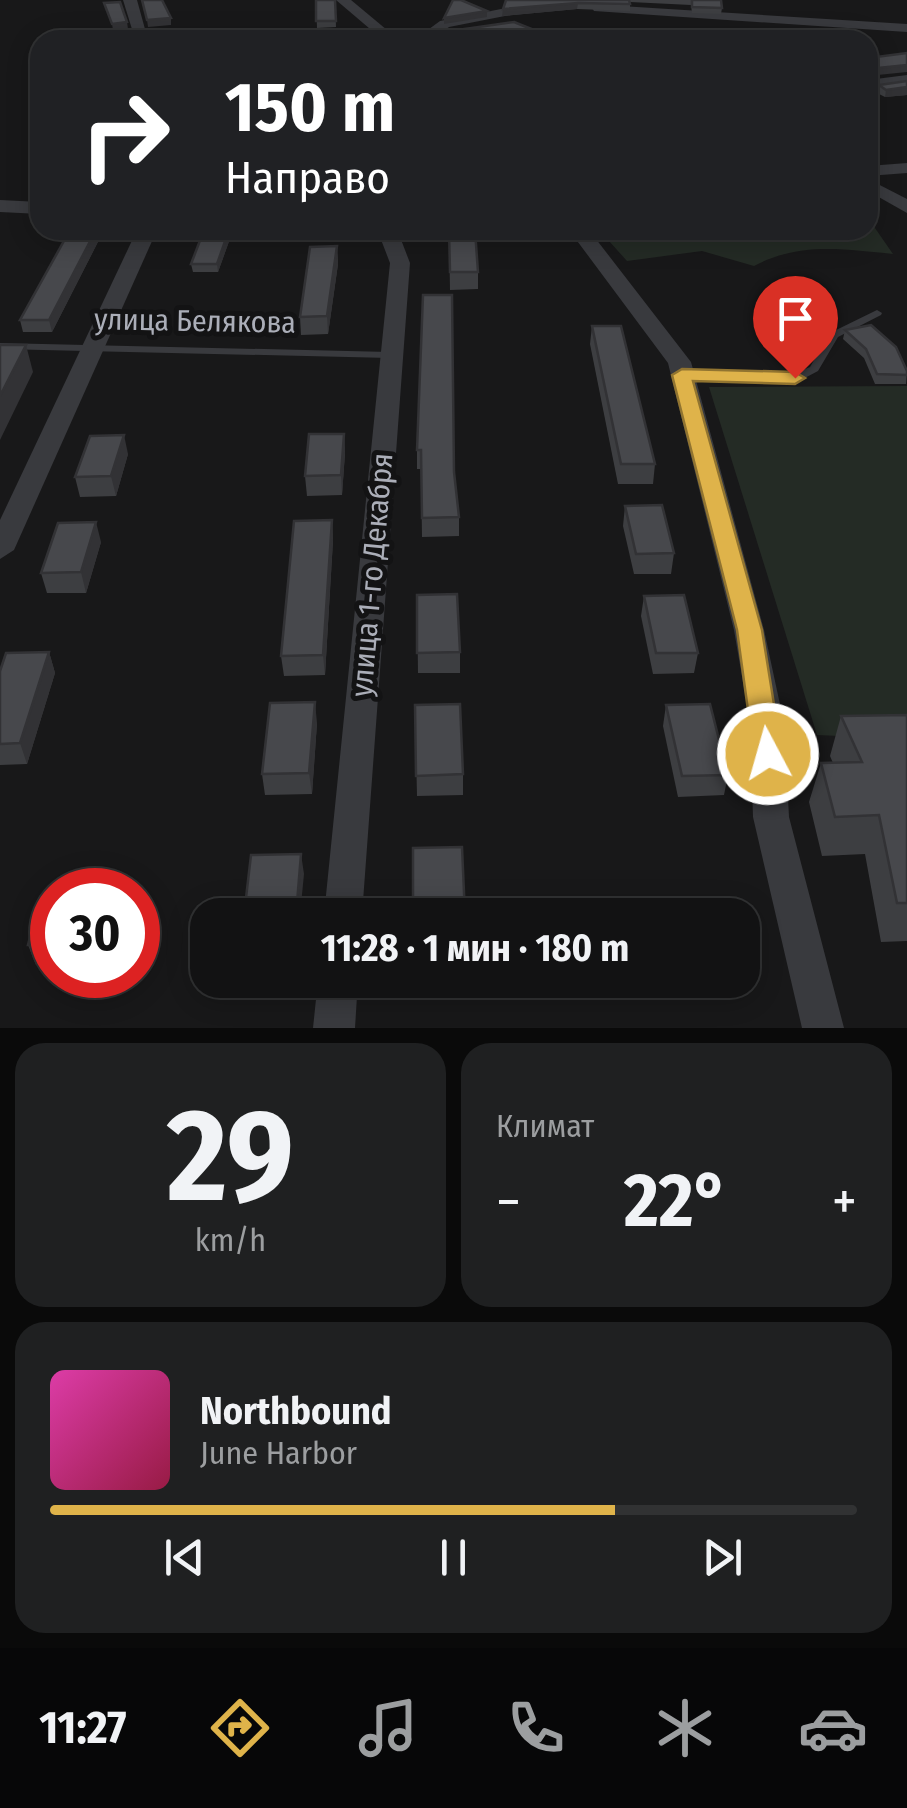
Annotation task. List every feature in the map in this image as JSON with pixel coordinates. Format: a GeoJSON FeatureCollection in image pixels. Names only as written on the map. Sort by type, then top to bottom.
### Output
{"type":"FeatureCollection","features":[{"type":"Feature","properties":{"kind":"street"},"geometry":{"type":"LineString","coordinates":[[130,0],[139,30]]}},
{"type":"Feature","properties":{"kind":"street"},"geometry":{"type":"LineString","coordinates":[[343,0],[380,30]]}},
{"type":"Feature","properties":{"kind":"street"},"geometry":{"type":"LineString","coordinates":[[436,30],[445,24],[555,6]]}},
{"type":"Feature","properties":{"kind":"street"},"geometry":{"type":"LineString","coordinates":[[574,6],[907,28]]}},
{"type":"Feature","properties":{"kind":"street"},"geometry":{"type":"LineString","coordinates":[[878,84],[907,80]]}},
{"type":"Feature","properties":{"kind":"street"},"geometry":{"type":"LineString","coordinates":[[878,170],[907,168]]}},
{"type":"Feature","properties":{"kind":"street"},"geometry":{"type":"LineString","coordinates":[[878,190],[907,207]]}},
{"type":"Feature","properties":{"kind":"street"},"geometry":{"type":"LineString","coordinates":[[0,206],[30,208]]}},
{"type":"Feature","properties":{"kind":"street"},"geometry":{"type":"LineString","coordinates":[[0,550],[143,240]]}},
{"type":"Feature","properties":{"kind":"street","name":"улица 1-го Декабря"},"geometry":{"type":"LineString","coordinates":[[344,898],[400,263],[396,240]]}},
{"type":"Feature","properties":{"kind":"street"},"geometry":{"type":"LineString","coordinates":[[587,240],[679,362],[749,630],[766,722],[770,817],[823,1028]]}},
{"type":"Feature","properties":{"kind":"street"},"geometry":{"type":"LineString","coordinates":[[334,1028],[336,998]]}},
{"type":"Feature","properties":{"kind":"lane"},"geometry":{"type":"LineString","coordinates":[[682,375],[795,378],[814,369],[834,335],[877,313]]}},
{"type":"Feature","properties":{"kind":"lane","name":"улица Белякова"},"geometry":{"type":"LineString","coordinates":[[0,346],[390,354]]}},
{"type":"Feature","properties":{"kind":"shaded area"},"geometry":{"type":"Polygon","coordinates":[[[878,232],[893,254],[805,250],[754,266],[702,251],[627,261],[608,240],[878,240],[878,232]]]}},
{"type":"Feature","properties":{"kind":"shaded area"},"geometry":{"type":"Polygon","coordinates":[[[907,386],[907,739],[817,735],[709,387],[907,386]]]}},
{"type":"Feature","properties":{"kind":"building"},"geometry":{"type":"Polygon","coordinates":[[[142,0],[162,0],[171,18],[147,20],[142,0]]]}},
{"type":"Feature","properties":{"kind":"building"},"geometry":{"type":"Polygon","coordinates":[[[316,0],[335,0],[336,21],[316,21],[316,0]]]}},
{"type":"Feature","properties":{"kind":"building"},"geometry":{"type":"Polygon","coordinates":[[[453,0],[461,0],[487,11],[444,18],[453,0]]]}},
{"type":"Feature","properties":{"kind":"building"},"geometry":{"type":"Polygon","coordinates":[[[506,0],[629,0],[630,4],[578,3],[503,9],[506,0]]]}},
{"type":"Feature","properties":{"kind":"building"},"geometry":{"type":"Polygon","coordinates":[[[692,0],[721,0],[722,8],[692,7],[692,0]]]}},
{"type":"Feature","properties":{"kind":"building"},"geometry":{"type":"Polygon","coordinates":[[[120,2],[127,22],[112,24],[104,3],[120,2]]]}},
{"type":"Feature","properties":{"kind":"building"},"geometry":{"type":"Polygon","coordinates":[[[514,22],[534,30],[457,30],[514,22]]]}},
{"type":"Feature","properties":{"kind":"building"},"geometry":{"type":"Polygon","coordinates":[[[907,53],[907,65],[878,68],[878,57],[907,53]]]}},
{"type":"Feature","properties":{"kind":"building"},"geometry":{"type":"Polygon","coordinates":[[[907,81],[907,87],[886,90],[879,85],[907,81]]]}},
{"type":"Feature","properties":{"kind":"building"},"geometry":{"type":"Polygon","coordinates":[[[64,240],[91,240],[49,320],[20,320],[64,240]]]}},
{"type":"Feature","properties":{"kind":"building"},"geometry":{"type":"Polygon","coordinates":[[[200,240],[225,240],[217,264],[191,264],[200,240]]]}},
{"type":"Feature","properties":{"kind":"building"},"geometry":{"type":"Polygon","coordinates":[[[449,240],[476,240],[478,272],[450,272],[449,240]]]}},
{"type":"Feature","properties":{"kind":"building"},"geometry":{"type":"Polygon","coordinates":[[[337,246],[327,316],[300,317],[310,247],[337,246]]]}},
{"type":"Feature","properties":{"kind":"building"},"geometry":{"type":"Polygon","coordinates":[[[423,295],[452,295],[454,472],[459,517],[422,518],[421,450],[417,450],[423,295]]]}},
{"type":"Feature","properties":{"kind":"building"},"geometry":{"type":"Polygon","coordinates":[[[871,325],[896,347],[907,375],[877,374],[866,349],[845,330],[871,325]]]}},
{"type":"Feature","properties":{"kind":"building"},"geometry":{"type":"Polygon","coordinates":[[[592,326],[621,326],[655,464],[621,464],[592,326]]]}},
{"type":"Feature","properties":{"kind":"building"},"geometry":{"type":"Polygon","coordinates":[[[0,345],[26,345],[0,396],[0,345]]]}},
{"type":"Feature","properties":{"kind":"building"},"geometry":{"type":"Polygon","coordinates":[[[309,434],[344,434],[341,475],[305,476],[309,434]]]}},
{"type":"Feature","properties":{"kind":"building"},"geometry":{"type":"Polygon","coordinates":[[[124,435],[111,476],[75,477],[90,436],[124,435]]]}},
{"type":"Feature","properties":{"kind":"building"},"geometry":{"type":"Polygon","coordinates":[[[662,505],[674,553],[636,554],[625,506],[662,505]]]}},
{"type":"Feature","properties":{"kind":"building"},"geometry":{"type":"Polygon","coordinates":[[[332,520],[323,655],[281,656],[294,521],[332,520]]]}},
{"type":"Feature","properties":{"kind":"building"},"geometry":{"type":"Polygon","coordinates":[[[96,522],[81,572],[41,573],[58,523],[96,522]]]}},
{"type":"Feature","properties":{"kind":"building"},"geometry":{"type":"Polygon","coordinates":[[[457,594],[460,652],[417,653],[417,595],[457,594]]]}},
{"type":"Feature","properties":{"kind":"building"},"geometry":{"type":"Polygon","coordinates":[[[684,595],[698,653],[656,653],[644,596],[684,595]]]}},
{"type":"Feature","properties":{"kind":"building"},"geometry":{"type":"Polygon","coordinates":[[[49,652],[20,743],[0,744],[0,671],[6,653],[49,652]]]}},
{"type":"Feature","properties":{"kind":"building"},"geometry":{"type":"Polygon","coordinates":[[[315,702],[309,773],[262,774],[270,703],[315,702]]]}},
{"type":"Feature","properties":{"kind":"building"},"geometry":{"type":"Polygon","coordinates":[[[460,704],[463,774],[416,776],[415,705],[460,704]]]}},
{"type":"Feature","properties":{"kind":"building"},"geometry":{"type":"Polygon","coordinates":[[[710,704],[728,775],[682,776],[666,705],[710,704]]]}},
{"type":"Feature","properties":{"kind":"building"},"geometry":{"type":"Polygon","coordinates":[[[907,715],[907,903],[897,903],[879,815],[835,817],[821,763],[862,762],[841,716],[907,715]]]}},
{"type":"Feature","properties":{"kind":"building"},"geometry":{"type":"Polygon","coordinates":[[[462,847],[464,898],[413,898],[413,848],[462,847]]]}},
{"type":"Feature","properties":{"kind":"building"},"geometry":{"type":"Polygon","coordinates":[[[301,854],[297,898],[246,898],[251,855],[301,854]]]}},
{"type":"Feature","properties":{"kind":"route"},"geometry":{"type":"LineString","coordinates":[[768,754],[749,630],[682,375],[795,378]]}}]}
